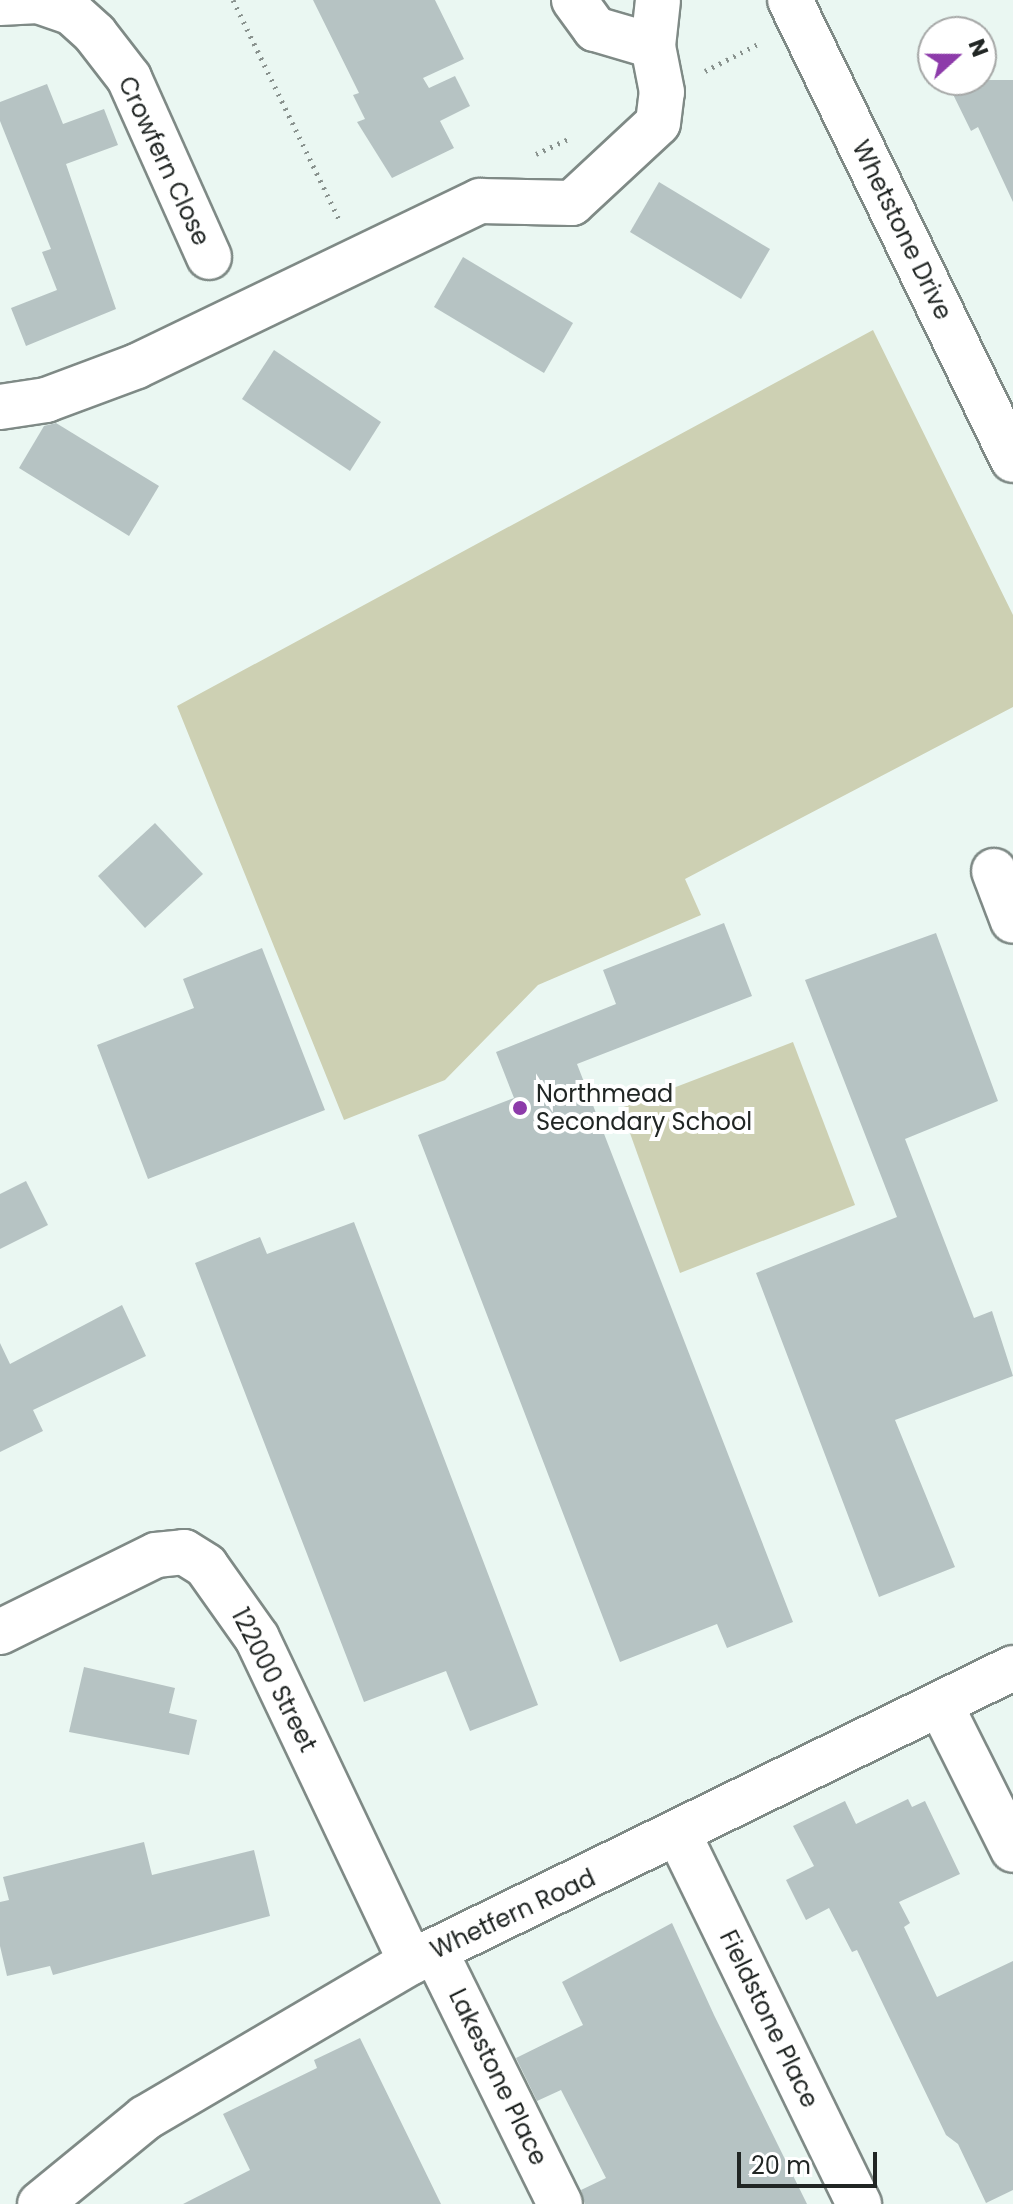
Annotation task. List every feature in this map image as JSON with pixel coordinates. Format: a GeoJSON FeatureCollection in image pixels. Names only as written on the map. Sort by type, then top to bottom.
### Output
{"type":"FeatureCollection","features":[{"type":"Feature","properties":{"kind":"street"},"geometry":{"type":"LineString","coordinates":[[574,0],[595,29],[653,46]]}},
{"type":"Feature","properties":{"kind":"street"},"geometry":{"type":"LineString","coordinates":[[0,407],[46,400],[137,366],[480,201],[572,203],[658,123],[662,92],[653,46],[658,0]]}},
{"type":"Feature","properties":{"kind":"street","name":"Whetstone Drive"},"geometry":{"type":"LineString","coordinates":[[790,0],[1013,460]]}},
{"type":"Feature","properties":{"kind":"street","name":"Crowfern Close"},"geometry":{"type":"LineString","coordinates":[[0,3],[38,1],[72,13],[95,34],[129,78],[209,257]]}},
{"type":"Feature","properties":{"kind":"street"},"geometry":{"type":"LineString","coordinates":[[994,871],[1013,921]]}},
{"type":"Feature","properties":{"kind":"street","name":"122000 Street"},"geometry":{"type":"LineString","coordinates":[[0,1632],[156,1555],[184,1552],[206,1566],[257,1638],[423,1957]]}},
{"type":"Feature","properties":{"kind":"street","name":"Whetfern Road"},"geometry":{"type":"LineString","coordinates":[[40,2204],[145,2118],[423,1957],[679,1835],[1013,1668]]}},
{"type":"Feature","properties":{"kind":"street"},"geometry":{"type":"LineString","coordinates":[[940,1704],[1013,1850]]}},
{"type":"Feature","properties":{"kind":"street","name":"Fieldstone Place"},"geometry":{"type":"LineString","coordinates":[[679,1835],[859,2204]]}},
{"type":"Feature","properties":{"kind":"street","name":"Lakestone Place"},"geometry":{"type":"LineString","coordinates":[[423,1957],[560,2204]]}},
{"type":"Feature","properties":{"kind":"path"},"geometry":{"type":"LineString","coordinates":[[233,0],[343,229]]}},
{"type":"Feature","properties":{"kind":"green space"},"geometry":{"type":"Polygon","coordinates":[[[873,330],[1013,615],[1013,707],[685,879],[701,915],[538,985],[445,1080],[344,1120],[177,706],[873,330]]]}},
{"type":"Feature","properties":{"kind":"green space"},"geometry":{"type":"Polygon","coordinates":[[[793,1042],[855,1205],[680,1273],[621,1108],[793,1042]]]}},
{"type":"Feature","properties":{"kind":"building"},"geometry":{"type":"Polygon","coordinates":[[[313,0],[435,0],[464,59],[423,78],[429,88],[455,76],[470,106],[440,121],[454,148],[392,178],[357,122],[365,119],[353,95],[359,93],[313,0]]]}},
{"type":"Feature","properties":{"kind":"building"},"geometry":{"type":"Polygon","coordinates":[[[997,80],[1013,80],[1013,202],[978,127],[971,131],[954,96],[997,96],[997,80]]]}},
{"type":"Feature","properties":{"kind":"building"},"geometry":{"type":"Polygon","coordinates":[[[47,84],[63,124],[104,109],[118,145],[66,164],[116,309],[26,346],[11,308],[57,290],[42,252],[51,249],[0,121],[0,102],[47,84]]]}},
{"type":"Feature","properties":{"kind":"building"},"geometry":{"type":"Polygon","coordinates":[[[659,182],[770,249],[741,299],[630,232],[659,182]]]}},
{"type":"Feature","properties":{"kind":"building"},"geometry":{"type":"Polygon","coordinates":[[[463,257],[573,323],[544,373],[434,307],[463,257]]]}},
{"type":"Feature","properties":{"kind":"building"},"geometry":{"type":"Polygon","coordinates":[[[274,350],[381,422],[350,471],[242,399],[274,350]]]}},
{"type":"Feature","properties":{"kind":"building"},"geometry":{"type":"Polygon","coordinates":[[[56,423],[159,486],[129,536],[19,468],[44,426],[56,423]]]}},
{"type":"Feature","properties":{"kind":"building"},"geometry":{"type":"Polygon","coordinates":[[[155,823],[203,874],[145,928],[98,876],[155,823]]]}},
{"type":"Feature","properties":{"kind":"building"},"geometry":{"type":"Polygon","coordinates":[[[724,923],[752,996],[577,1064],[793,1622],[727,1648],[717,1624],[620,1662],[418,1135],[514,1098],[496,1052],[616,1004],[603,970],[724,923]]]}},
{"type":"Feature","properties":{"kind":"building"},"geometry":{"type":"Polygon","coordinates":[[[936,933],[998,1101],[905,1139],[974,1318],[992,1311],[1013,1376],[895,1420],[955,1567],[879,1597],[756,1273],[897,1217],[805,980],[936,933]]]}},
{"type":"Feature","properties":{"kind":"building"},"geometry":{"type":"Polygon","coordinates":[[[262,948],[325,1110],[148,1179],[97,1045],[194,1008],[183,979],[262,948]]]}},
{"type":"Feature","properties":{"kind":"building"},"geometry":{"type":"Polygon","coordinates":[[[26,1181],[48,1225],[0,1249],[0,1194],[26,1181]]]}},
{"type":"Feature","properties":{"kind":"building"},"geometry":{"type":"Polygon","coordinates":[[[354,1222],[538,1705],[470,1731],[446,1671],[364,1702],[195,1263],[260,1237],[267,1254],[354,1222]]]}},
{"type":"Feature","properties":{"kind":"building"},"geometry":{"type":"Polygon","coordinates":[[[122,1305],[146,1356],[33,1410],[43,1431],[0,1452],[0,1343],[10,1364],[122,1305]]]}},
{"type":"Feature","properties":{"kind":"building"},"geometry":{"type":"Polygon","coordinates":[[[84,1667],[175,1688],[169,1713],[197,1720],[189,1755],[69,1732],[84,1667]]]}},
{"type":"Feature","properties":{"kind":"building"},"geometry":{"type":"Polygon","coordinates":[[[908,1799],[912,1807],[925,1801],[960,1874],[899,1902],[910,1923],[904,1927],[937,1997],[1013,1961],[1013,2190],[986,2203],[958,2144],[946,2135],[857,1950],[852,1952],[829,1908],[806,1920],[786,1880],[814,1866],[793,1826],[845,1801],[856,1824],[908,1799]]]}},
{"type":"Feature","properties":{"kind":"building"},"geometry":{"type":"Polygon","coordinates":[[[144,1842],[152,1875],[254,1850],[270,1916],[53,1975],[50,1966],[7,1976],[0,1946],[0,1902],[9,1900],[3,1877],[144,1842]]]}},
{"type":"Feature","properties":{"kind":"building"},"geometry":{"type":"Polygon","coordinates":[[[672,1923],[807,2204],[585,2204],[581,2190],[606,2178],[561,2090],[537,2101],[516,2058],[583,2025],[562,1982],[672,1923]]]}},
{"type":"Feature","properties":{"kind":"building"},"geometry":{"type":"Polygon","coordinates":[[[360,2038],[441,2204],[183,2204],[250,2170],[223,2114],[317,2068],[314,2060],[360,2038]]]}},
{"type":"Feature","properties":{"kind":"place","name":"Northmead Secondary School"},"geometry":{"type":"Point","coordinates":[520,1108]}}]}
